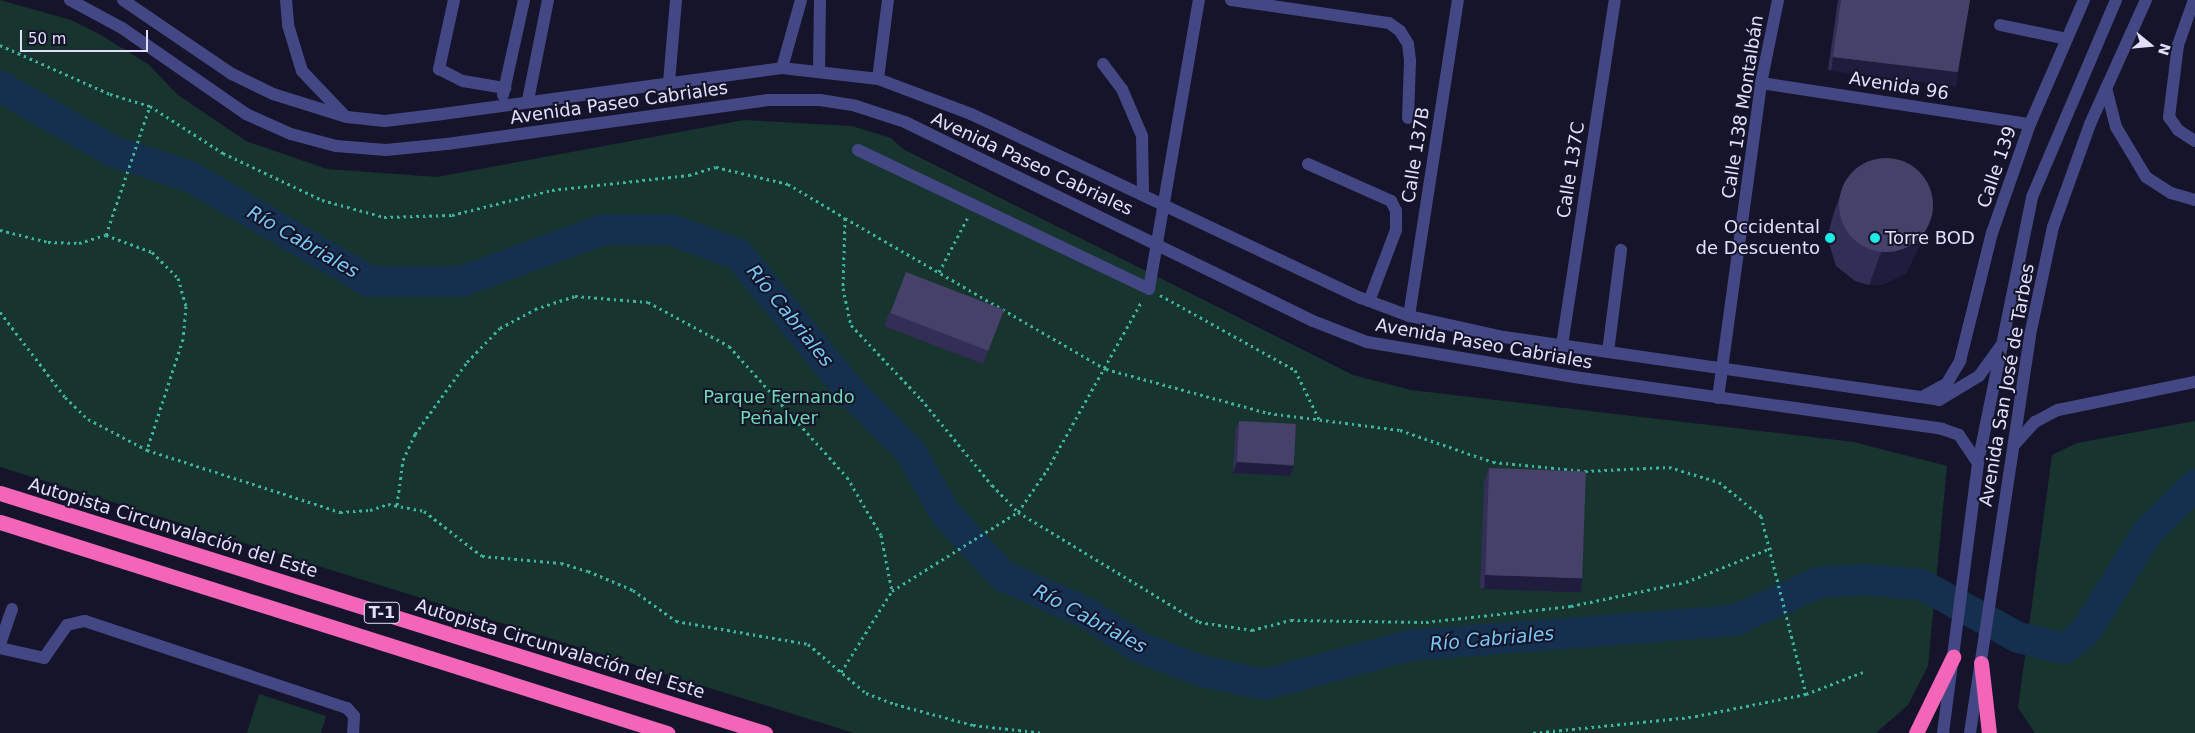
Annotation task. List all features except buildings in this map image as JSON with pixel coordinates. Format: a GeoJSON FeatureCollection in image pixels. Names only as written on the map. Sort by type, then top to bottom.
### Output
{"type":"FeatureCollection","features":[{"type":"Feature","properties":{"kind":"highway","name":"Autopista Circunvalación del Este"},"geometry":{"type":"LineString","coordinates":[[0,493],[765,733]]}},
{"type":"Feature","properties":{"kind":"highway","name":"T-1"},"geometry":{"type":"LineString","coordinates":[[0,522],[667,733]]}},
{"type":"Feature","properties":{"kind":"highway"},"geometry":{"type":"LineString","coordinates":[[1916,733],[1953,657]]}},
{"type":"Feature","properties":{"kind":"highway"},"geometry":{"type":"LineString","coordinates":[[1980,663],[1989,733]]}},
{"type":"Feature","properties":{"kind":"street","name":"Avenida Paseo Cabriales"},"geometry":{"type":"LineString","coordinates":[[70,0],[122,28],[246,114],[290,134],[336,146],[421,146],[716,106],[820,100],[905,122],[1158,242],[1313,321],[1367,342],[1718,398],[1942,428],[1959,435],[1978,463]]}},
{"type":"Feature","properties":{"kind":"street","name":"Avenida Paseo Cabriales"},"geometry":{"type":"LineString","coordinates":[[123,0],[232,74],[273,94],[346,117],[384,121],[528,100],[782,68],[819,70],[878,79],[971,114],[1369,301],[1409,316],[1562,345],[1924,396],[1939,400],[1960,390],[1979,376],[2000,347]]}},
{"type":"Feature","properties":{"kind":"street"},"geometry":{"type":"LineString","coordinates":[[286,0],[288,26],[302,70],[346,117]]}},
{"type":"Feature","properties":{"kind":"street"},"geometry":{"type":"LineString","coordinates":[[454,0],[440,68],[463,81],[505,88]]}},
{"type":"Feature","properties":{"kind":"street"},"geometry":{"type":"LineString","coordinates":[[501,105],[524,0]]}},
{"type":"Feature","properties":{"kind":"street"},"geometry":{"type":"LineString","coordinates":[[528,100],[548,0]]}},
{"type":"Feature","properties":{"kind":"street"},"geometry":{"type":"LineString","coordinates":[[669,82],[676,0]]}},
{"type":"Feature","properties":{"kind":"street"},"geometry":{"type":"LineString","coordinates":[[782,68],[801,0]]}},
{"type":"Feature","properties":{"kind":"street"},"geometry":{"type":"LineString","coordinates":[[819,70],[820,0]]}},
{"type":"Feature","properties":{"kind":"street"},"geometry":{"type":"LineString","coordinates":[[878,79],[888,0]]}},
{"type":"Feature","properties":{"kind":"street"},"geometry":{"type":"LineString","coordinates":[[858,150],[1149,289],[1199,0]]}},
{"type":"Feature","properties":{"kind":"street"},"geometry":{"type":"LineString","coordinates":[[1231,0],[1389,23],[1400,31],[1408,44],[1410,61],[1408,118]]}},
{"type":"Feature","properties":{"kind":"street","name":"Calle 137B"},"geometry":{"type":"LineString","coordinates":[[1409,316],[1458,0]]}},
{"type":"Feature","properties":{"kind":"street","name":"Calle 137C"},"geometry":{"type":"LineString","coordinates":[[1562,345],[1615,0]]}},
{"type":"Feature","properties":{"kind":"street","name":"Calle 138 Montalbán"},"geometry":{"type":"LineString","coordinates":[[1718,398],[1761,83],[1778,0]]}},
{"type":"Feature","properties":{"kind":"street","name":"Calle 139"},"geometry":{"type":"LineString","coordinates":[[1924,396],[1947,383],[1960,361],[1992,234],[2030,124],[2084,0]]}},
{"type":"Feature","properties":{"kind":"street","name":"Avenida San José de Tarbes"},"geometry":{"type":"LineString","coordinates":[[1943,733],[1978,463],[2000,347],[2032,198],[2116,0]]}},
{"type":"Feature","properties":{"kind":"street","name":"Avenida San José de Tarbes"},"geometry":{"type":"LineString","coordinates":[[1970,733],[2030,335],[2053,227],[2106,88],[2146,0]]}},
{"type":"Feature","properties":{"kind":"street"},"geometry":{"type":"LineString","coordinates":[[2194,0],[2178,45],[2169,117],[2178,130],[2195,142]]}},
{"type":"Feature","properties":{"kind":"street"},"geometry":{"type":"LineString","coordinates":[[2000,25],[2067,39]]}},
{"type":"Feature","properties":{"kind":"street"},"geometry":{"type":"LineString","coordinates":[[1103,64],[1122,89],[1142,136],[1143,195]]}},
{"type":"Feature","properties":{"kind":"street","name":"Avenida 96"},"geometry":{"type":"LineString","coordinates":[[1761,83],[2030,124]]}},
{"type":"Feature","properties":{"kind":"street"},"geometry":{"type":"LineString","coordinates":[[2106,88],[2116,127],[2146,177],[2171,193],[2195,200]]}},
{"type":"Feature","properties":{"kind":"street"},"geometry":{"type":"LineString","coordinates":[[1308,164],[1390,201],[1396,211],[1396,230],[1369,301]]}},
{"type":"Feature","properties":{"kind":"street"},"geometry":{"type":"LineString","coordinates":[[1608,352],[1622,250]]}},
{"type":"Feature","properties":{"kind":"street"},"geometry":{"type":"LineString","coordinates":[[2015,444],[2035,422],[2058,410],[2195,382]]}},
{"type":"Feature","properties":{"kind":"street"},"geometry":{"type":"LineString","coordinates":[[12,610],[0,646],[44,658],[67,625],[85,621],[347,708],[354,716],[353,733]]}},
{"type":"Feature","properties":{"kind":"path"},"geometry":{"type":"LineString","coordinates":[[0,45],[110,94],[150,106],[223,153],[322,200],[384,217],[452,215],[552,190],[690,175],[716,167],[788,184],[1106,369],[1241,406],[1400,430],[1493,462],[1585,471],[1678,470],[1719,482],[1740,496],[1761,516],[1771,548],[1799,675],[1806,694]]}},
{"type":"Feature","properties":{"kind":"path"},"geometry":{"type":"LineString","coordinates":[[106,235],[150,106]]}},
{"type":"Feature","properties":{"kind":"path"},"geometry":{"type":"LineString","coordinates":[[939,272],[974,206]]}},
{"type":"Feature","properties":{"kind":"path"},"geometry":{"type":"LineString","coordinates":[[845,218],[843,288],[851,325],[921,398],[1018,512],[1199,622],[1227,630],[1252,630],[1291,620],[1426,622],[1571,606],[1686,582],[1771,548]]}},
{"type":"Feature","properties":{"kind":"path"},"geometry":{"type":"LineString","coordinates":[[0,230],[48,242],[79,243],[106,235],[152,252],[178,278],[186,306],[183,339],[147,450]]}},
{"type":"Feature","properties":{"kind":"path"},"geometry":{"type":"LineString","coordinates":[[841,672],[892,590],[995,530],[1018,512],[1106,369],[1149,289],[1295,370],[1319,419]]}},
{"type":"Feature","properties":{"kind":"path"},"geometry":{"type":"LineString","coordinates":[[397,505],[404,460],[414,434],[467,362],[500,328],[535,309],[575,296],[648,302],[729,346],[847,477],[881,535],[892,590]]}},
{"type":"Feature","properties":{"kind":"path"},"geometry":{"type":"LineString","coordinates":[[0,312],[65,397],[88,419],[147,450],[340,512],[397,505],[424,511],[482,556],[561,563],[633,590],[676,621],[808,644],[866,694],[895,704],[973,725],[1044,733]]}},
{"type":"Feature","properties":{"kind":"path"},"geometry":{"type":"LineString","coordinates":[[1533,733],[1691,717],[1806,694],[1863,672]]}},
{"type":"Feature","properties":{"kind":"green space","name":"Parque Fernando Peñalver"},"geometry":{"type":"Polygon","coordinates":[[[0,0],[71,20],[99,34],[148,64],[178,95],[246,141],[327,169],[437,177],[744,120],[852,126],[891,138],[903,149],[1353,375],[1411,390],[1854,442],[1947,466],[1928,666],[1908,705],[1876,733],[854,733],[0,467],[0,0]]]}},
{"type":"Feature","properties":{"kind":"green space"},"geometry":{"type":"Polygon","coordinates":[[[2195,421],[2195,733],[2035,733],[2018,708],[2052,455],[2077,443],[2195,421]]]}},
{"type":"Feature","properties":{"kind":"green space"},"geometry":{"type":"Polygon","coordinates":[[[259,694],[326,716],[321,733],[247,733],[259,694]]]}},
{"type":"Feature","properties":{"kind":"waterway","name":"Río Cabriales"},"geometry":{"type":"LineString","coordinates":[[0,86],[112,151],[190,176],[369,281],[461,281],[603,229],[670,229],[738,254],[850,391],[910,451],[945,513],[1002,575],[1087,613],[1139,647],[1203,671],[1264,684],[1409,645],[1734,620],[1818,582],[1863,579],[1921,584],[2018,637],[2064,648],[2086,630],[2146,533],[2195,484]]}},
{"type":"Feature","properties":{"kind":"place","name":"Occidental de Descuento"},"geometry":{"type":"Point","coordinates":[1830,238]}},
{"type":"Feature","properties":{"kind":"place","name":"Torre BOD"},"geometry":{"type":"Point","coordinates":[1875,238]}}]}
